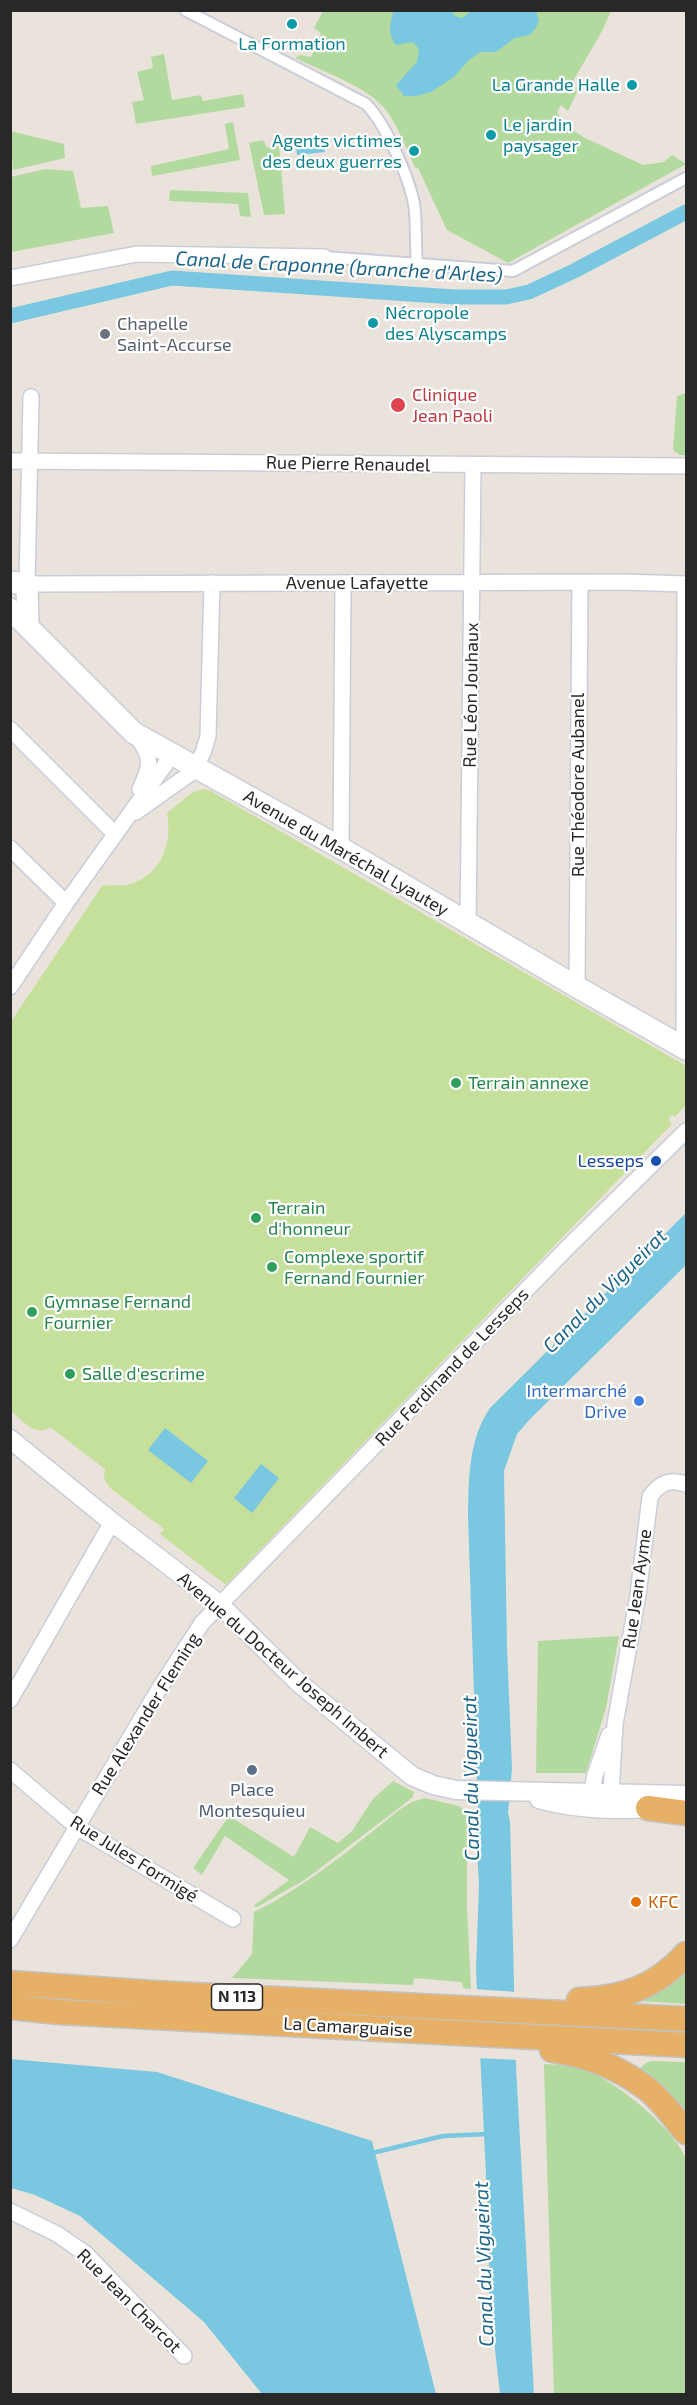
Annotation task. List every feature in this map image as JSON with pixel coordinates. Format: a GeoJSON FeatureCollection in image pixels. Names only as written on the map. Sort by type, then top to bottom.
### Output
{"type":"FeatureCollection","features":[{"type":"Feature","properties":{"kind":"highway"},"geometry":{"type":"LineString","coordinates":[[648,1808],[684,1802]]}},
{"type":"Feature","properties":{"kind":"highway"},"geometry":{"type":"LineString","coordinates":[[533,2007],[611,1999],[639,1988],[670,1971],[687,1954]]}},
{"type":"Feature","properties":{"kind":"highway","name":"La Camarguaise"},"geometry":{"type":"LineString","coordinates":[[10,1983],[315,2001],[533,2007],[687,2019]]}},
{"type":"Feature","properties":{"kind":"highway","name":"La Camarguaise"},"geometry":{"type":"LineString","coordinates":[[10,2007],[59,2012],[322,2026],[533,2042]]}},
{"type":"Feature","properties":{"kind":"highway"},"geometry":{"type":"LineString","coordinates":[[533,2042],[687,2045]]}},
{"type":"Feature","properties":{"kind":"highway"},"geometry":{"type":"LineString","coordinates":[[533,2042],[580,2054],[621,2072],[648,2089],[687,2132]]}},
{"type":"Feature","properties":{"kind":"main road"},"geometry":{"type":"LineString","coordinates":[[19,583],[28,627]]}},
{"type":"Feature","properties":{"kind":"main road","name":"Avenue du Maréchal Lyautey"},"geometry":{"type":"LineString","coordinates":[[10,609],[134,733],[341,848],[685,1049]]}},
{"type":"Feature","properties":{"kind":"street"},"geometry":{"type":"LineString","coordinates":[[184,10],[366,105],[376,114],[404,175],[414,204],[417,264]]}},
{"type":"Feature","properties":{"kind":"street"},"geometry":{"type":"LineString","coordinates":[[10,278],[136,254],[324,257],[513,271],[687,178]]}},
{"type":"Feature","properties":{"kind":"street"},"geometry":{"type":"LineString","coordinates":[[19,583],[30,460],[31,397]]}},
{"type":"Feature","properties":{"kind":"street","name":"Rue Pierre Renaudel"},"geometry":{"type":"LineString","coordinates":[[10,461],[687,466]]}},
{"type":"Feature","properties":{"kind":"street","name":"Rue Léon Jouhaux"},"geometry":{"type":"LineString","coordinates":[[468,924],[473,466]]}},
{"type":"Feature","properties":{"kind":"street","name":"Avenue Lafayette"},"geometry":{"type":"LineString","coordinates":[[19,583],[686,584]]}},
{"type":"Feature","properties":{"kind":"street"},"geometry":{"type":"LineString","coordinates":[[10,987],[115,834],[182,760],[202,753],[208,736],[212,583]]}},
{"type":"Feature","properties":{"kind":"street","name":"Rue Théodore Aubanel"},"geometry":{"type":"LineString","coordinates":[[577,987],[580,583]]}},
{"type":"Feature","properties":{"kind":"street"},"geometry":{"type":"LineString","coordinates":[[341,848],[343,584]]}},
{"type":"Feature","properties":{"kind":"street"},"geometry":{"type":"LineString","coordinates":[[685,1049],[686,584]]}},
{"type":"Feature","properties":{"kind":"street"},"geometry":{"type":"LineString","coordinates":[[10,729],[115,834]]}},
{"type":"Feature","properties":{"kind":"street"},"geometry":{"type":"LineString","coordinates":[[132,814],[149,763],[149,755],[134,733]]}},
{"type":"Feature","properties":{"kind":"street"},"geometry":{"type":"LineString","coordinates":[[132,814],[191,773],[182,760]]}},
{"type":"Feature","properties":{"kind":"street"},"geometry":{"type":"LineString","coordinates":[[10,848],[66,903]]}},
{"type":"Feature","properties":{"kind":"street","name":"Rue Ferdinand de Lesseps"},"geometry":{"type":"LineString","coordinates":[[219,1604],[568,1247],[687,1131]]}},
{"type":"Feature","properties":{"kind":"street","name":"Avenue du Docteur Joseph Imbert"},"geometry":{"type":"LineString","coordinates":[[10,1439],[112,1522],[219,1604],[299,1683],[412,1776],[432,1785],[467,1790],[611,1792],[684,1802]]}},
{"type":"Feature","properties":{"kind":"street","name":"Rue Jean Ayme"},"geometry":{"type":"LineString","coordinates":[[611,1792],[615,1724],[638,1595],[650,1497],[663,1483],[676,1480],[687,1484]]}},
{"type":"Feature","properties":{"kind":"street"},"geometry":{"type":"LineString","coordinates":[[10,1700],[112,1522]]}},
{"type":"Feature","properties":{"kind":"street","name":"Rue Alexander Fleming"},"geometry":{"type":"LineString","coordinates":[[10,1940],[159,1689],[202,1623],[219,1604]]}},
{"type":"Feature","properties":{"kind":"street","name":"Rue Jean Ayme"},"geometry":{"type":"LineString","coordinates":[[592,1791],[599,1764],[615,1724]]}},
{"type":"Feature","properties":{"kind":"street","name":"Rue Jules Formigé"},"geometry":{"type":"LineString","coordinates":[[10,1770],[77,1827],[233,1919]]}},
{"type":"Feature","properties":{"kind":"street"},"geometry":{"type":"LineString","coordinates":[[521,1791],[541,1800],[574,1806],[648,1808]]}},
{"type":"Feature","properties":{"kind":"street","name":"Rue Jean Charcot"},"geometry":{"type":"LineString","coordinates":[[10,2211],[57,2234],[86,2254],[184,2356]]}},
{"type":"Feature","properties":{"kind":"green space","name":"Le jardin paysager"},"geometry":{"type":"Polygon","coordinates":[[[323,11],[611,11],[569,88],[578,90],[568,111],[561,105],[557,112],[564,124],[583,137],[643,165],[664,162],[672,155],[686,164],[508,263],[447,230],[394,122],[377,101],[343,80],[295,58],[300,55],[311,57],[321,33],[314,28],[323,11]]]}},
{"type":"Feature","properties":{"kind":"green space"},"geometry":{"type":"Polygon","coordinates":[[[164,54],[172,100],[201,95],[203,101],[243,94],[245,107],[136,124],[132,102],[144,100],[137,72],[153,68],[151,57],[164,54]]]}},
{"type":"Feature","properties":{"kind":"green space"},"geometry":{"type":"Polygon","coordinates":[[[233,122],[240,160],[152,176],[151,166],[229,149],[225,124],[233,122]]]}},
{"type":"Feature","properties":{"kind":"green space"},"geometry":{"type":"Polygon","coordinates":[[[10,131],[64,144],[65,158],[13,170],[10,131]]]}},
{"type":"Feature","properties":{"kind":"green space"},"geometry":{"type":"Polygon","coordinates":[[[263,140],[267,148],[279,145],[285,214],[264,215],[249,143],[263,140]]]}},
{"type":"Feature","properties":{"kind":"green space"},"geometry":{"type":"Polygon","coordinates":[[[45,169],[73,171],[81,208],[108,206],[114,233],[11,252],[11,177],[45,169]]]}},
{"type":"Feature","properties":{"kind":"green space"},"geometry":{"type":"Polygon","coordinates":[[[170,190],[248,193],[251,217],[240,216],[238,204],[169,201],[170,190]]]}},
{"type":"Feature","properties":{"kind":"green space"},"geometry":{"type":"Polygon","coordinates":[[[686,393],[686,455],[680,455],[673,450],[677,396],[686,393]]]}},
{"type":"Feature","properties":{"kind":"green space","name":"Complexe sportif Fernand Fournier"},"geometry":{"type":"Polygon","coordinates":[[[204,789],[686,1066],[686,1105],[675,1117],[672,1115],[668,1119],[672,1124],[226,1585],[160,1534],[164,1529],[110,1488],[104,1479],[105,1469],[50,1427],[45,1430],[34,1429],[11,1411],[10,1023],[102,886],[126,885],[148,875],[162,858],[166,848],[167,813],[193,792],[204,789]]]}},
{"type":"Feature","properties":{"kind":"green space"},"geometry":{"type":"Polygon","coordinates":[[[619,1636],[606,1708],[586,1773],[536,1773],[538,1641],[619,1636]]]}},
{"type":"Feature","properties":{"kind":"green space"},"geometry":{"type":"Polygon","coordinates":[[[393,1781],[414,1792],[412,1798],[306,1879],[257,1907],[253,1906],[289,1880],[225,1836],[202,1875],[193,1868],[229,1816],[294,1857],[310,1827],[338,1843],[352,1831],[373,1799],[393,1781]]]}},
{"type":"Feature","properties":{"kind":"green space"},"geometry":{"type":"Polygon","coordinates":[[[425,1798],[459,1806],[467,1811],[467,1909],[471,1989],[463,1988],[462,1982],[414,1978],[413,1985],[232,1978],[252,1954],[254,1912],[311,1878],[399,1810],[412,1802],[425,1798]]]}},
{"type":"Feature","properties":{"kind":"green space"},"geometry":{"type":"Polygon","coordinates":[[[686,1972],[686,2004],[639,2001],[673,1984],[686,1972]]]}},
{"type":"Feature","properties":{"kind":"green space"},"geometry":{"type":"Polygon","coordinates":[[[652,2061],[686,2062],[686,2116],[639,2069],[652,2061]]]}},
{"type":"Feature","properties":{"kind":"green space"},"geometry":{"type":"Polygon","coordinates":[[[544,2064],[577,2066],[606,2080],[655,2119],[680,2147],[686,2159],[686,2394],[554,2394],[544,2064]]]}},
{"type":"Feature","properties":{"kind":"water"},"geometry":{"type":"Polygon","coordinates":[[[394,10],[452,11],[455,16],[462,18],[471,11],[536,11],[539,20],[530,35],[515,38],[496,52],[480,52],[468,61],[454,77],[431,92],[404,96],[396,85],[417,62],[419,49],[409,42],[396,45],[393,41],[390,28],[394,10]]]}},
{"type":"Feature","properties":{"kind":"water"},"geometry":{"type":"Polygon","coordinates":[[[323,136],[325,152],[297,155],[295,139],[323,136]]]}},
{"type":"Feature","properties":{"kind":"water"},"geometry":{"type":"Polygon","coordinates":[[[686,1213],[686,1265],[530,1419],[517,1434],[504,1471],[512,1769],[508,1813],[516,2067],[534,2394],[500,2394],[489,2296],[489,2237],[476,1970],[479,1885],[468,1516],[471,1460],[477,1433],[490,1408],[686,1213]]]}},
{"type":"Feature","properties":{"kind":"water"},"geometry":{"type":"Polygon","coordinates":[[[165,1428],[208,1461],[191,1483],[148,1450],[165,1428]]]}},
{"type":"Feature","properties":{"kind":"water"},"geometry":{"type":"Polygon","coordinates":[[[261,1464],[279,1478],[252,1513],[234,1498],[261,1464]]]}},
{"type":"Feature","properties":{"kind":"water"},"geometry":{"type":"Polygon","coordinates":[[[10,2059],[157,2072],[372,2141],[436,2394],[262,2394],[204,2322],[80,2216],[35,2195],[11,2188],[10,2059]]]}},
{"type":"Feature","properties":{"kind":"pier"},"geometry":{"type":"Polygon","coordinates":[[[474,1989],[517,1992],[519,2060],[476,2058],[474,1989]]]}},
{"type":"Feature","properties":{"kind":"waterway","name":"Canal de Craponne (branche d'Arles)"},"geometry":{"type":"LineString","coordinates":[[10,316],[172,278],[454,297],[506,297],[529,292],[574,271],[686,212]]}},
{"type":"Feature","properties":{"kind":"waterway"},"geometry":{"type":"LineString","coordinates":[[372,2153],[443,2136],[488,2134]]}},
{"type":"Feature","properties":{"kind":"place","name":"La Formation"},"geometry":{"type":"Point","coordinates":[292,24]}},
{"type":"Feature","properties":{"kind":"place","name":"La Grande Halle"},"geometry":{"type":"Point","coordinates":[632,85]}},
{"type":"Feature","properties":{"kind":"place","name":"Le jardin paysager"},"geometry":{"type":"Point","coordinates":[491,135]}},
{"type":"Feature","properties":{"kind":"place","name":"Agents victimes des deux guerres"},"geometry":{"type":"Point","coordinates":[414,151]}},
{"type":"Feature","properties":{"kind":"place","name":"Nécropole des Alyscamps"},"geometry":{"type":"Point","coordinates":[373,323]}},
{"type":"Feature","properties":{"kind":"place","name":"Chapelle Saint-Accurse"},"geometry":{"type":"Point","coordinates":[105,334]}},
{"type":"Feature","properties":{"kind":"place","name":"Clinique Jean Paoli"},"geometry":{"type":"Point","coordinates":[398,405]}},
{"type":"Feature","properties":{"kind":"place","name":"Terrain annexe"},"geometry":{"type":"Point","coordinates":[456,1083]}},
{"type":"Feature","properties":{"kind":"place","name":"Lesseps"},"geometry":{"type":"Point","coordinates":[656,1161]}},
{"type":"Feature","properties":{"kind":"place","name":"Terrain d'honneur"},"geometry":{"type":"Point","coordinates":[256,1218]}},
{"type":"Feature","properties":{"kind":"place","name":"Complexe sportif Fernand Fournier"},"geometry":{"type":"Point","coordinates":[272,1267]}},
{"type":"Feature","properties":{"kind":"place","name":"Gymnase Fernand Fournier"},"geometry":{"type":"Point","coordinates":[32,1312]}},
{"type":"Feature","properties":{"kind":"place","name":"Salle d'escrime"},"geometry":{"type":"Point","coordinates":[70,1374]}},
{"type":"Feature","properties":{"kind":"place","name":"Intermarché Drive"},"geometry":{"type":"Point","coordinates":[639,1401]}},
{"type":"Feature","properties":{"kind":"place","name":"Place Montesquieu"},"geometry":{"type":"Point","coordinates":[252,1770]}},
{"type":"Feature","properties":{"kind":"place","name":"KFC"},"geometry":{"type":"Point","coordinates":[636,1902]}},
{"type":"Feature","properties":{"kind":"water label","name":"Canal du Vigueirat"},"geometry":{"type":"Point","coordinates":[605,1291]}},
{"type":"Feature","properties":{"kind":"water label","name":"Canal du Vigueirat"},"geometry":{"type":"Point","coordinates":[471,1778]}},
{"type":"Feature","properties":{"kind":"water label","name":"Canal du Vigueirat"},"geometry":{"type":"Point","coordinates":[484,2264]}}]}
